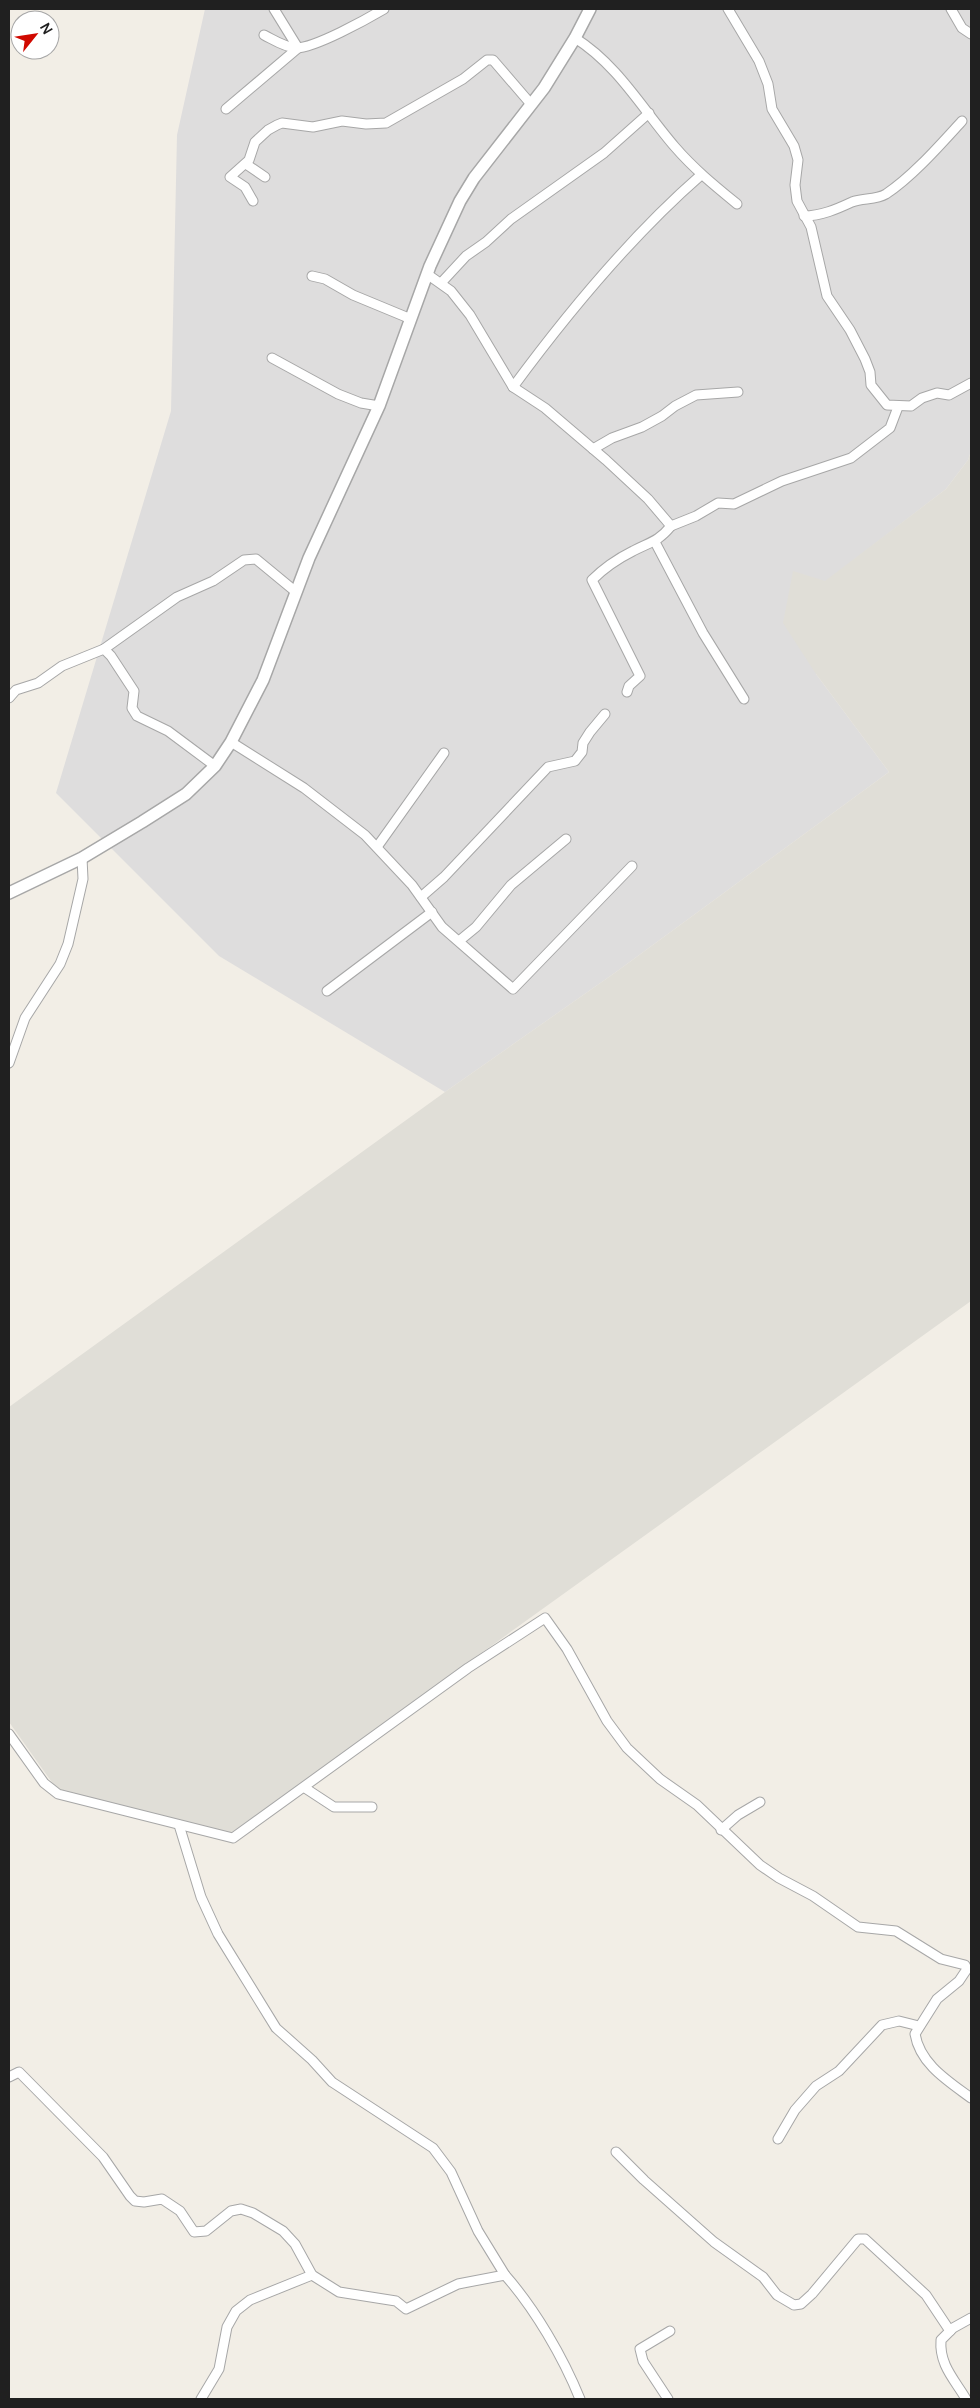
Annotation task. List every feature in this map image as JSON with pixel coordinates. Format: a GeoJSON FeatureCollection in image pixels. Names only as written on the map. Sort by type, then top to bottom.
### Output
{"type":"FeatureCollection","features":[{"type":"Feature","properties":{"kind":"street"},"geometry":{"type":"LineString","coordinates":[[274,9],[298,48]]}},
{"type":"Feature","properties":{"kind":"street"},"geometry":{"type":"LineString","coordinates":[[264,35],[286,46],[298,48],[314,44],[384,9]]}},
{"type":"Feature","properties":{"kind":"street"},"geometry":{"type":"LineString","coordinates":[[9,893],[82,858],[186,794],[215,766],[231,742],[263,680],[313,550],[379,406],[427,274],[466,191],[530,104],[544,88],[575,38],[590,9]]}},
{"type":"Feature","properties":{"kind":"street"},"geometry":{"type":"LineString","coordinates":[[728,9],[759,61],[768,84],[772,109],[794,146],[798,160],[795,185],[797,201],[815,239],[816,252],[827,296],[850,330],[870,372],[871,385],[887,406],[898,407],[911,406],[922,398],[937,393],[949,395],[971,383]]}},
{"type":"Feature","properties":{"kind":"street"},"geometry":{"type":"LineString","coordinates":[[952,9],[962,28],[971,34]]}},
{"type":"Feature","properties":{"kind":"street"},"geometry":{"type":"LineString","coordinates":[[575,38],[588,46],[612,69],[650,113],[674,146],[701,175],[737,204]]}},
{"type":"Feature","properties":{"kind":"street"},"geometry":{"type":"LineString","coordinates":[[226,109],[298,48]]}},
{"type":"Feature","properties":{"kind":"street"},"geometry":{"type":"LineString","coordinates":[[253,201],[245,187],[230,177],[246,164],[255,142],[277,124],[313,127],[342,121],[366,124],[386,123],[463,79],[487,60],[493,60],[530,104]]}},
{"type":"Feature","properties":{"kind":"street"},"geometry":{"type":"LineString","coordinates":[[441,283],[466,256],[486,242],[511,219],[604,153],[650,113]]}},
{"type":"Feature","properties":{"kind":"street"},"geometry":{"type":"LineString","coordinates":[[804,216],[818,216],[857,201],[872,199],[886,194],[921,165],[962,121]]}},
{"type":"Feature","properties":{"kind":"street"},"geometry":{"type":"LineString","coordinates":[[246,164],[265,177]]}},
{"type":"Feature","properties":{"kind":"street"},"geometry":{"type":"LineString","coordinates":[[513,387],[541,348],[633,240],[701,175]]}},
{"type":"Feature","properties":{"kind":"street"},"geometry":{"type":"LineString","coordinates":[[427,274],[451,291],[470,315],[513,387],[545,408],[593,449],[648,499],[671,526]]}},
{"type":"Feature","properties":{"kind":"street"},"geometry":{"type":"LineString","coordinates":[[312,276],[325,279],[353,295],[411,319]]}},
{"type":"Feature","properties":{"kind":"street"},"geometry":{"type":"LineString","coordinates":[[272,358],[338,394],[361,403],[379,406]]}},
{"type":"Feature","properties":{"kind":"street"},"geometry":{"type":"LineString","coordinates":[[593,449],[612,438],[642,427],[696,394],[738,392]]}},
{"type":"Feature","properties":{"kind":"street"},"geometry":{"type":"LineString","coordinates":[[627,692],[629,686],[640,676],[639,672],[628,655],[624,643],[592,580],[608,565],[633,550],[655,542],[671,526],[696,516],[718,503],[734,504],[782,482],[851,458],[890,428],[898,407]]}},
{"type":"Feature","properties":{"kind":"street"},"geometry":{"type":"LineString","coordinates":[[655,542],[704,633],[744,699]]}},
{"type":"Feature","properties":{"kind":"street"},"geometry":{"type":"LineString","coordinates":[[9,698],[16,690],[38,682],[62,666],[104,649],[176,597],[213,580],[244,560],[256,559],[296,592]]}},
{"type":"Feature","properties":{"kind":"street"},"geometry":{"type":"LineString","coordinates":[[104,649],[112,656],[134,690],[132,708],[137,716],[168,731],[215,766]]}},
{"type":"Feature","properties":{"kind":"street"},"geometry":{"type":"LineString","coordinates":[[422,897],[444,877],[548,767],[575,761],[582,752],[590,732],[605,714]]}},
{"type":"Feature","properties":{"kind":"street"},"geometry":{"type":"LineString","coordinates":[[231,742],[304,788],[365,835],[412,885],[442,927],[514,989],[632,866]]}},
{"type":"Feature","properties":{"kind":"street"},"geometry":{"type":"LineString","coordinates":[[376,847],[444,753]]}},
{"type":"Feature","properties":{"kind":"street"},"geometry":{"type":"LineString","coordinates":[[459,941],[476,927],[511,885],[566,839]]}},
{"type":"Feature","properties":{"kind":"street"},"geometry":{"type":"LineString","coordinates":[[9,1063],[25,1018],[60,964],[68,944],[83,879],[82,858]]}},
{"type":"Feature","properties":{"kind":"street"},"geometry":{"type":"LineString","coordinates":[[327,991],[432,912]]}},
{"type":"Feature","properties":{"kind":"street"},"geometry":{"type":"LineString","coordinates":[[9,1734],[44,1783],[58,1794],[233,1838],[305,1788],[333,1765],[468,1668],[545,1618],[567,1649],[607,1720],[627,1748],[660,1779],[697,1805],[760,1865],[813,1896],[858,1927],[896,1931],[910,1937],[928,1952],[941,1959],[965,1965],[969,1969],[937,1999],[915,2034],[916,2045],[922,2055],[943,2077],[971,2098]]}},
{"type":"Feature","properties":{"kind":"street"},"geometry":{"type":"LineString","coordinates":[[305,1788],[334,1807],[372,1807]]}},
{"type":"Feature","properties":{"kind":"street"},"geometry":{"type":"LineString","coordinates":[[722,1830],[738,1815],[760,1802]]}},
{"type":"Feature","properties":{"kind":"street"},"geometry":{"type":"LineString","coordinates":[[179,1825],[201,1897],[218,1934],[276,2028],[312,2060],[332,2082],[433,2148],[456,2179],[478,2230],[505,2275],[516,2288],[565,2364],[580,2399]]}},
{"type":"Feature","properties":{"kind":"street"},"geometry":{"type":"LineString","coordinates":[[778,2139],[795,2110],[816,2086],[839,2071],[882,2025],[899,2021],[919,2026]]}},
{"type":"Feature","properties":{"kind":"street"},"geometry":{"type":"LineString","coordinates":[[9,2077],[19,2072],[54,2105],[81,2136],[103,2157],[120,2184],[135,2200],[144,2202],[162,2199],[180,2211],[194,2232],[199,2233],[206,2231],[231,2211],[241,2209],[253,2213],[282,2230],[295,2244],[312,2275],[339,2292],[396,2301],[406,2309],[458,2284],[505,2275]]}},
{"type":"Feature","properties":{"kind":"street"},"geometry":{"type":"LineString","coordinates":[[616,2152],[644,2180],[714,2242],[763,2277],[777,2295],[794,2305],[801,2304],[812,2294],[858,2239],[865,2239],[926,2295],[950,2331]]}},
{"type":"Feature","properties":{"kind":"street"},"geometry":{"type":"LineString","coordinates":[[201,2399],[219,2369],[226,2327],[236,2311],[250,2300],[312,2275]]}},
{"type":"Feature","properties":{"kind":"street"},"geometry":{"type":"LineString","coordinates":[[966,2399],[942,2360],[941,2340],[950,2331],[971,2318]]}},
{"type":"Feature","properties":{"kind":"street"},"geometry":{"type":"LineString","coordinates":[[668,2399],[643,2361],[640,2349],[670,2332]]}},
{"type":"Feature","properties":{"kind":"shaded area"},"geometry":{"type":"Polygon","coordinates":[[[205,9],[971,9],[971,451],[968,460],[946,489],[825,582],[816,674],[889,772],[616,972],[445,1092],[219,956],[56,793],[171,411],[177,135],[205,9]]]}},
{"type":"Feature","properties":{"kind":"shaded area"},"geometry":{"type":"Polygon","coordinates":[[[971,451],[971,1301],[231,1833],[151,1814],[56,1788],[9,1722],[9,1407],[445,1092],[616,972],[889,772],[816,674],[783,623],[793,571],[825,581],[946,489],[968,460],[971,451]]]}}]}
